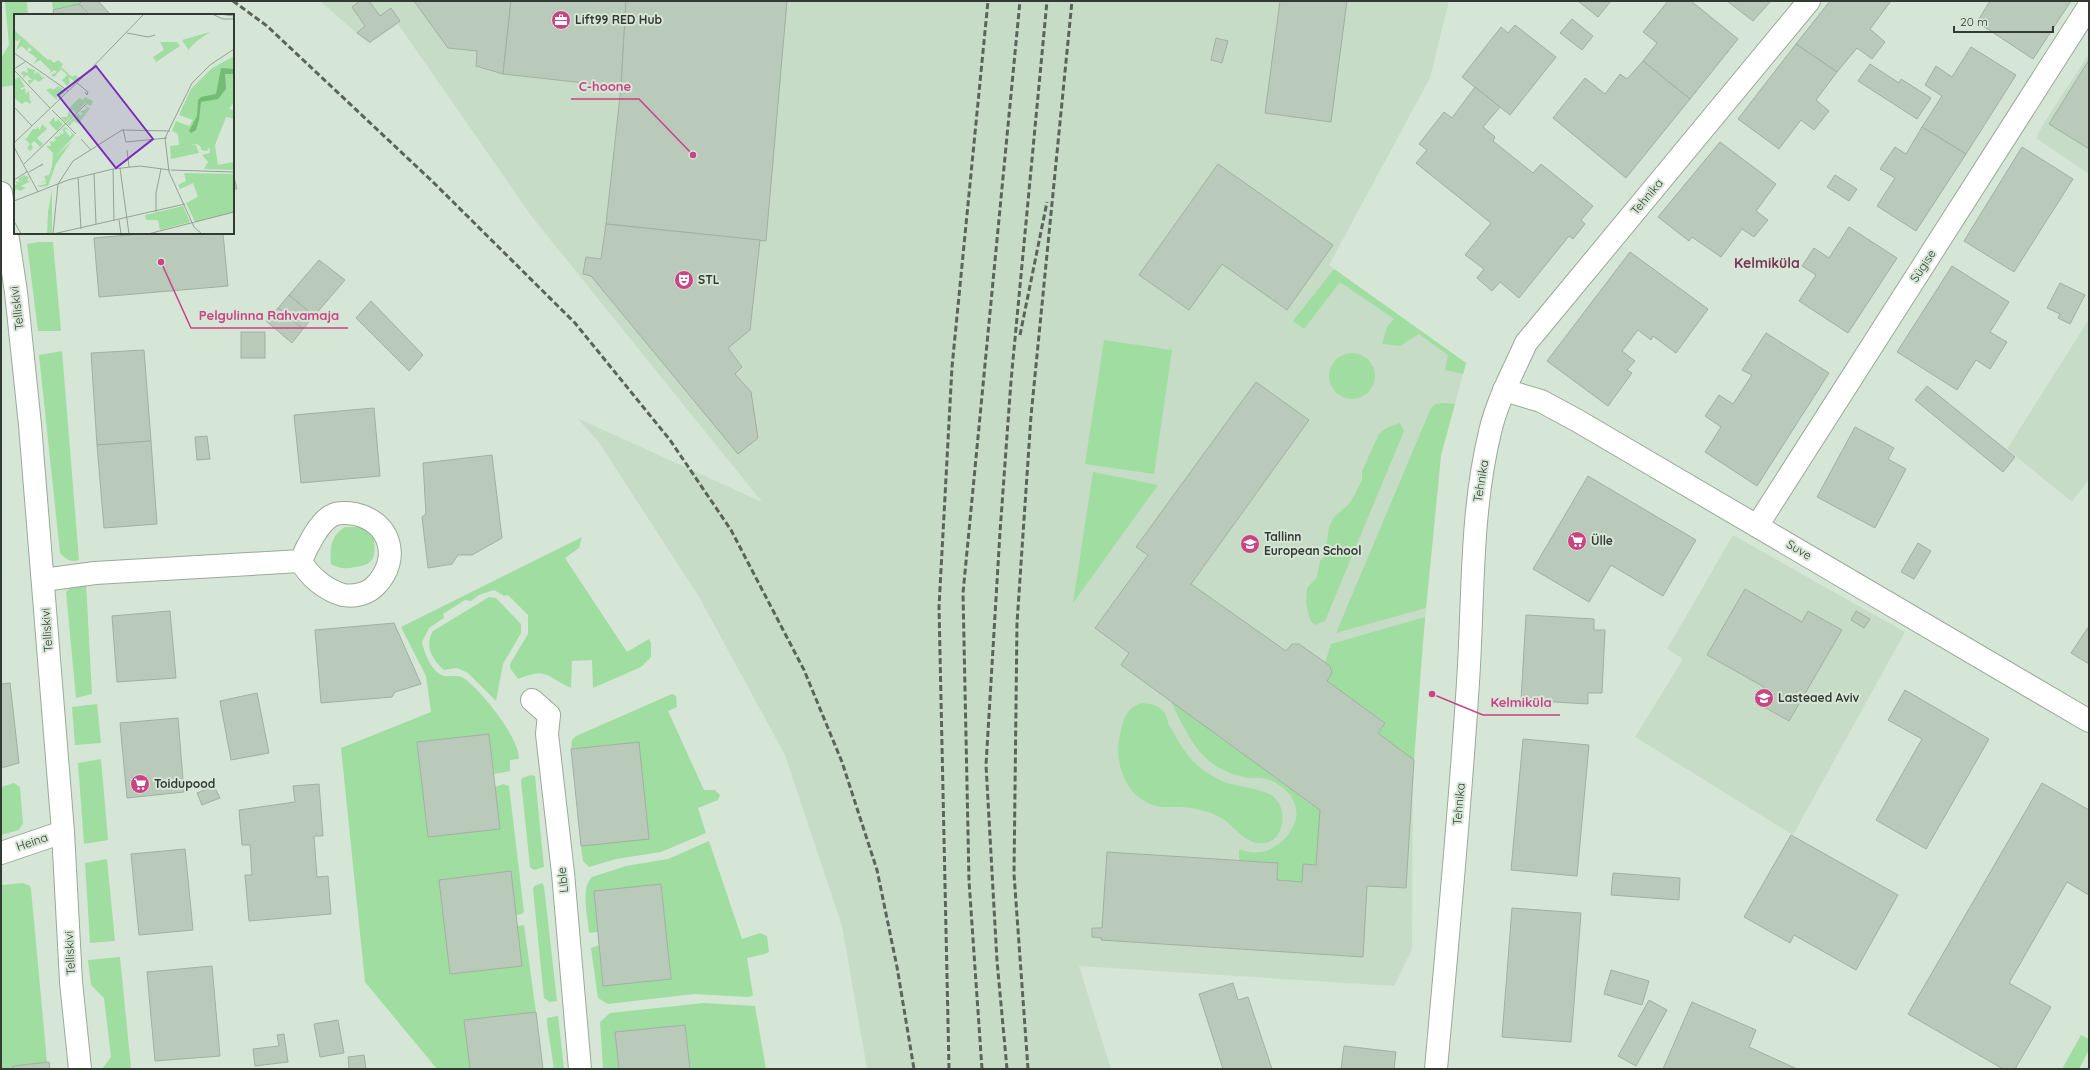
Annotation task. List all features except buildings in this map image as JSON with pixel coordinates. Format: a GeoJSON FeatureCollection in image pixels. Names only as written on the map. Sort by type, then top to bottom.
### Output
{"type":"FeatureCollection","features":[{"type":"Feature","properties":{"kind":"street","name":"Tehnika"},"geometry":{"type":"LineString","coordinates":[[1436,1069],[1467,695],[1475,525],[1480,482],[1490,430],[1504,390],[1526,343],[1809,1]]}},
{"type":"Feature","properties":{"kind":"street","name":"Sügise"},"geometry":{"type":"LineString","coordinates":[[1757,526],[2089,6]]}},
{"type":"Feature","properties":{"kind":"street","name":"Telliskivi"},"geometry":{"type":"LineString","coordinates":[[1,193],[22,346],[44,580],[63,832],[71,982],[80,1069]]}},
{"type":"Feature","properties":{"kind":"street","name":"Suve"},"geometry":{"type":"LineString","coordinates":[[1504,390],[1541,401],[2089,721]]}},
{"type":"Feature","properties":{"kind":"street"},"geometry":{"type":"LineString","coordinates":[[44,580],[95,573],[301,561]]}},
{"type":"Feature","properties":{"kind":"street","name":"Lible"},"geometry":{"type":"LineString","coordinates":[[532,700],[550,715],[547,734],[563,873],[580,1069]]}},
{"type":"Feature","properties":{"kind":"street","name":"Heina"},"geometry":{"type":"LineString","coordinates":[[1,853],[63,832]]}},
{"type":"Feature","properties":{"kind":"shaded area"},"geometry":{"type":"Polygon","coordinates":[[[320,1],[1449,1],[1430,78],[1329,265],[1466,363],[1441,455],[1413,746],[1412,949],[1394,986],[1079,966],[1111,1069],[867,1069],[842,926],[785,755],[699,597],[598,441],[577,418],[762,502],[532,217],[398,24],[369,44],[320,1]]]}},
{"type":"Feature","properties":{"kind":"shaded area"},"geometry":{"type":"Polygon","coordinates":[[[2089,54],[2089,174],[2036,138],[2044,123],[2089,54]]]}},
{"type":"Feature","properties":{"kind":"shaded area"},"geometry":{"type":"Polygon","coordinates":[[[2089,319],[2089,479],[2072,502],[2007,449],[2089,319]]]}},
{"type":"Feature","properties":{"kind":"shaded area","name":"Lasteaed Aviv"},"geometry":{"type":"Polygon","coordinates":[[[1733,535],[1905,632],[1793,835],[1635,737],[1683,659],[1667,649],[1733,535]]]}},
{"type":"Feature","properties":{"kind":"green space"},"geometry":{"type":"Polygon","coordinates":[[[5,1],[27,1],[28,14],[14,14],[14,85],[2,87],[1,58],[9,45],[5,1]]]}},
{"type":"Feature","properties":{"kind":"green space"},"geometry":{"type":"Polygon","coordinates":[[[52,1],[82,1],[79,4],[53,10],[52,1]]]}},
{"type":"Feature","properties":{"kind":"green space"},"geometry":{"type":"Polygon","coordinates":[[[53,242],[61,331],[38,331],[27,244],[53,242]]]}},
{"type":"Feature","properties":{"kind":"green space"},"geometry":{"type":"Polygon","coordinates":[[[1334,269],[1466,363],[1463,374],[1445,370],[1448,355],[1419,334],[1400,346],[1382,344],[1387,327],[1394,319],[1340,282],[1304,329],[1293,321],[1334,269]]]}},
{"type":"Feature","properties":{"kind":"green space"},"geometry":{"type":"Polygon","coordinates":[[[1104,340],[1172,350],[1154,474],[1085,464],[1104,340]]]}},
{"type":"Feature","properties":{"kind":"green space"},"geometry":{"type":"Polygon","coordinates":[[[62,351],[79,560],[73,561],[66,559],[60,553],[39,355],[62,351]]]}},
{"type":"Feature","properties":{"kind":"green space"},"geometry":{"type":"Polygon","coordinates":[[[1352,353],[1365,357],[1371,363],[1375,376],[1371,389],[1365,395],[1352,399],[1339,395],[1333,389],[1329,376],[1333,363],[1339,357],[1352,353]]]}},
{"type":"Feature","properties":{"kind":"green space"},"geometry":{"type":"Polygon","coordinates":[[[1435,404],[1455,404],[1441,455],[1426,608],[1336,633],[1431,408],[1435,404]]]}},
{"type":"Feature","properties":{"kind":"green space"},"geometry":{"type":"Polygon","coordinates":[[[1400,423],[1404,431],[1325,621],[1315,625],[1310,620],[1306,603],[1307,588],[1317,577],[1320,561],[1325,556],[1329,527],[1334,517],[1349,504],[1355,494],[1362,480],[1362,471],[1379,434],[1386,428],[1400,423]]]}},
{"type":"Feature","properties":{"kind":"green space"},"geometry":{"type":"Polygon","coordinates":[[[1093,472],[1158,485],[1073,603],[1093,472]]]}},
{"type":"Feature","properties":{"kind":"green space"},"geometry":{"type":"Polygon","coordinates":[[[345,527],[360,527],[373,534],[375,547],[373,557],[368,564],[340,568],[331,564],[332,543],[336,534],[345,527]]]}},
{"type":"Feature","properties":{"kind":"green space"},"geometry":{"type":"Polygon","coordinates":[[[582,537],[579,548],[565,558],[627,652],[649,639],[651,643],[651,657],[641,667],[593,688],[592,660],[572,661],[571,688],[551,677],[541,674],[528,675],[518,679],[510,668],[510,664],[528,634],[528,615],[508,595],[504,596],[494,590],[479,595],[471,601],[465,600],[443,614],[444,618],[429,628],[422,642],[429,662],[436,671],[445,676],[463,677],[481,694],[507,728],[513,739],[519,759],[510,760],[510,771],[494,774],[489,734],[417,742],[428,837],[500,829],[495,787],[503,784],[509,786],[524,912],[516,915],[511,871],[439,880],[450,974],[522,966],[517,926],[524,925],[536,1012],[465,1020],[470,1069],[437,1069],[365,982],[341,748],[431,712],[426,676],[401,627],[582,537]]]}},
{"type":"Feature","properties":{"kind":"green space"},"geometry":{"type":"Polygon","coordinates":[[[86,583],[92,694],[76,698],[66,592],[71,587],[86,583]]]}},
{"type":"Feature","properties":{"kind":"green space"},"geometry":{"type":"Polygon","coordinates":[[[489,597],[496,598],[521,624],[521,633],[503,664],[496,701],[468,673],[457,668],[444,670],[433,657],[429,647],[430,637],[433,631],[489,597]]]}},
{"type":"Feature","properties":{"kind":"green space"},"geometry":{"type":"Polygon","coordinates":[[[1425,617],[1414,760],[1378,733],[1385,722],[1327,681],[1332,672],[1330,666],[1325,663],[1331,644],[1425,617]]]}},
{"type":"Feature","properties":{"kind":"green space"},"geometry":{"type":"Polygon","coordinates":[[[672,694],[676,696],[677,707],[668,711],[704,790],[715,790],[720,795],[718,800],[698,808],[706,833],[661,852],[616,859],[589,867],[583,861],[581,846],[639,742],[571,749],[572,740],[576,736],[672,694]]]}},
{"type":"Feature","properties":{"kind":"green space"},"geometry":{"type":"Polygon","coordinates":[[[1171,701],[1320,810],[1316,865],[1302,882],[1277,880],[1278,863],[1239,860],[1239,849],[1248,852],[1266,851],[1278,845],[1291,831],[1296,819],[1296,812],[1295,805],[1288,792],[1276,783],[1269,780],[1262,778],[1246,778],[1233,774],[1219,768],[1208,760],[1189,736],[1171,701]]]}},
{"type":"Feature","properties":{"kind":"green space"},"geometry":{"type":"Polygon","coordinates":[[[1142,703],[1154,705],[1163,710],[1178,741],[1193,761],[1205,771],[1227,783],[1260,791],[1274,797],[1279,803],[1283,819],[1278,834],[1273,840],[1267,843],[1253,842],[1243,837],[1223,819],[1213,814],[1189,808],[1164,807],[1149,804],[1130,789],[1120,767],[1118,754],[1119,742],[1122,725],[1127,713],[1133,707],[1142,703]]]}},
{"type":"Feature","properties":{"kind":"green space"},"geometry":{"type":"Polygon","coordinates":[[[97,704],[101,743],[75,745],[72,707],[97,704]]]}},
{"type":"Feature","properties":{"kind":"green space"},"geometry":{"type":"Polygon","coordinates":[[[101,759],[108,840],[84,844],[78,763],[101,759]]]}},
{"type":"Feature","properties":{"kind":"green space"},"geometry":{"type":"Polygon","coordinates":[[[531,775],[535,776],[544,867],[534,870],[530,867],[521,781],[522,778],[531,775]]]}},
{"type":"Feature","properties":{"kind":"green space"},"geometry":{"type":"Polygon","coordinates":[[[14,783],[20,787],[23,823],[19,830],[1,835],[1,787],[14,783]]]}},
{"type":"Feature","properties":{"kind":"green space"},"geometry":{"type":"Polygon","coordinates":[[[709,841],[742,939],[760,933],[767,936],[769,952],[747,958],[753,995],[748,997],[694,994],[608,1004],[598,998],[591,948],[599,945],[603,986],[671,978],[661,885],[594,891],[598,932],[589,933],[586,911],[586,889],[588,882],[592,877],[626,866],[668,859],[709,841]]]}},
{"type":"Feature","properties":{"kind":"green space"},"geometry":{"type":"Polygon","coordinates":[[[107,859],[115,941],[90,943],[85,863],[107,859]]]}},
{"type":"Feature","properties":{"kind":"green space"},"geometry":{"type":"Polygon","coordinates":[[[23,883],[30,886],[31,889],[47,1062],[13,1069],[1,1069],[1,885],[23,883]]]}},
{"type":"Feature","properties":{"kind":"green space"},"geometry":{"type":"Polygon","coordinates":[[[542,883],[544,886],[557,1001],[550,1002],[544,998],[533,889],[534,886],[542,883]]]}},
{"type":"Feature","properties":{"kind":"green space"},"geometry":{"type":"Polygon","coordinates":[[[120,957],[131,1068],[102,1069],[111,1057],[104,998],[91,985],[88,960],[120,957]]]}},
{"type":"Feature","properties":{"kind":"green space"},"geometry":{"type":"Polygon","coordinates":[[[704,1003],[755,1006],[766,1069],[690,1069],[685,1025],[615,1032],[619,1069],[603,1069],[600,1022],[610,1013],[704,1003]]]}},
{"type":"Feature","properties":{"kind":"green space"},"geometry":{"type":"Polygon","coordinates":[[[558,1016],[564,1069],[554,1069],[547,1023],[547,1018],[558,1016]]]}},
{"type":"Feature","properties":{"kind":"green space"},"geometry":{"type":"Polygon","coordinates":[[[2081,1035],[2089,1039],[2089,1050],[2079,1069],[2062,1069],[2081,1035]]]}},
{"type":"Feature","properties":{"kind":"railway"},"geometry":{"type":"LineString","coordinates":[[233,1],[267,26],[433,182],[575,323],[670,440],[731,530],[804,670],[842,762],[877,870],[897,967],[914,1069]]}},
{"type":"Feature","properties":{"kind":"railway"},"geometry":{"type":"LineString","coordinates":[[949,1069],[939,607],[952,367],[988,1]]}},
{"type":"Feature","properties":{"kind":"railway"},"geometry":{"type":"LineString","coordinates":[[982,1069],[969,881],[963,593],[1020,1]]}},
{"type":"Feature","properties":{"kind":"railway"},"geometry":{"type":"LineString","coordinates":[[1007,1069],[997,961],[986,765],[1011,381],[1047,1]]}},
{"type":"Feature","properties":{"kind":"railway"},"geometry":{"type":"LineString","coordinates":[[1028,1069],[1014,874],[1017,623],[1031,416],[1072,1]]}},
{"type":"Feature","properties":{"kind":"railway"},"geometry":{"type":"LineString","coordinates":[[1020,335],[1047,202]]}},
{"type":"Feature","properties":{"kind":"place","name":"Lift99 RED Hub"},"geometry":{"type":"Point","coordinates":[561,20]}},
{"type":"Feature","properties":{"kind":"place","name":"C-hoone"},"geometry":{"type":"Point","coordinates":[693,155]}},
{"type":"Feature","properties":{"kind":"place","name":"Pelgulinna Rahvamaja"},"geometry":{"type":"Point","coordinates":[161,262]}},
{"type":"Feature","properties":{"kind":"place","name":"STL"},"geometry":{"type":"Point","coordinates":[684,280]}},
{"type":"Feature","properties":{"kind":"place","name":"Ülle"},"geometry":{"type":"Point","coordinates":[1577,541]}},
{"type":"Feature","properties":{"kind":"place","name":"Tallinn European School"},"geometry":{"type":"Point","coordinates":[1250,544]}},
{"type":"Feature","properties":{"kind":"place","name":"Kelmiküla"},"geometry":{"type":"Point","coordinates":[1432,694]}},
{"type":"Feature","properties":{"kind":"place","name":"Lasteaed Aviv"},"geometry":{"type":"Point","coordinates":[1764,698]}},
{"type":"Feature","properties":{"kind":"place","name":"Toidupood"},"geometry":{"type":"Point","coordinates":[140,784]}},
{"type":"Feature","properties":{"kind":"district","name":"Kelmiküla"},"geometry":{"type":"Point","coordinates":[1767,263]}}]}
